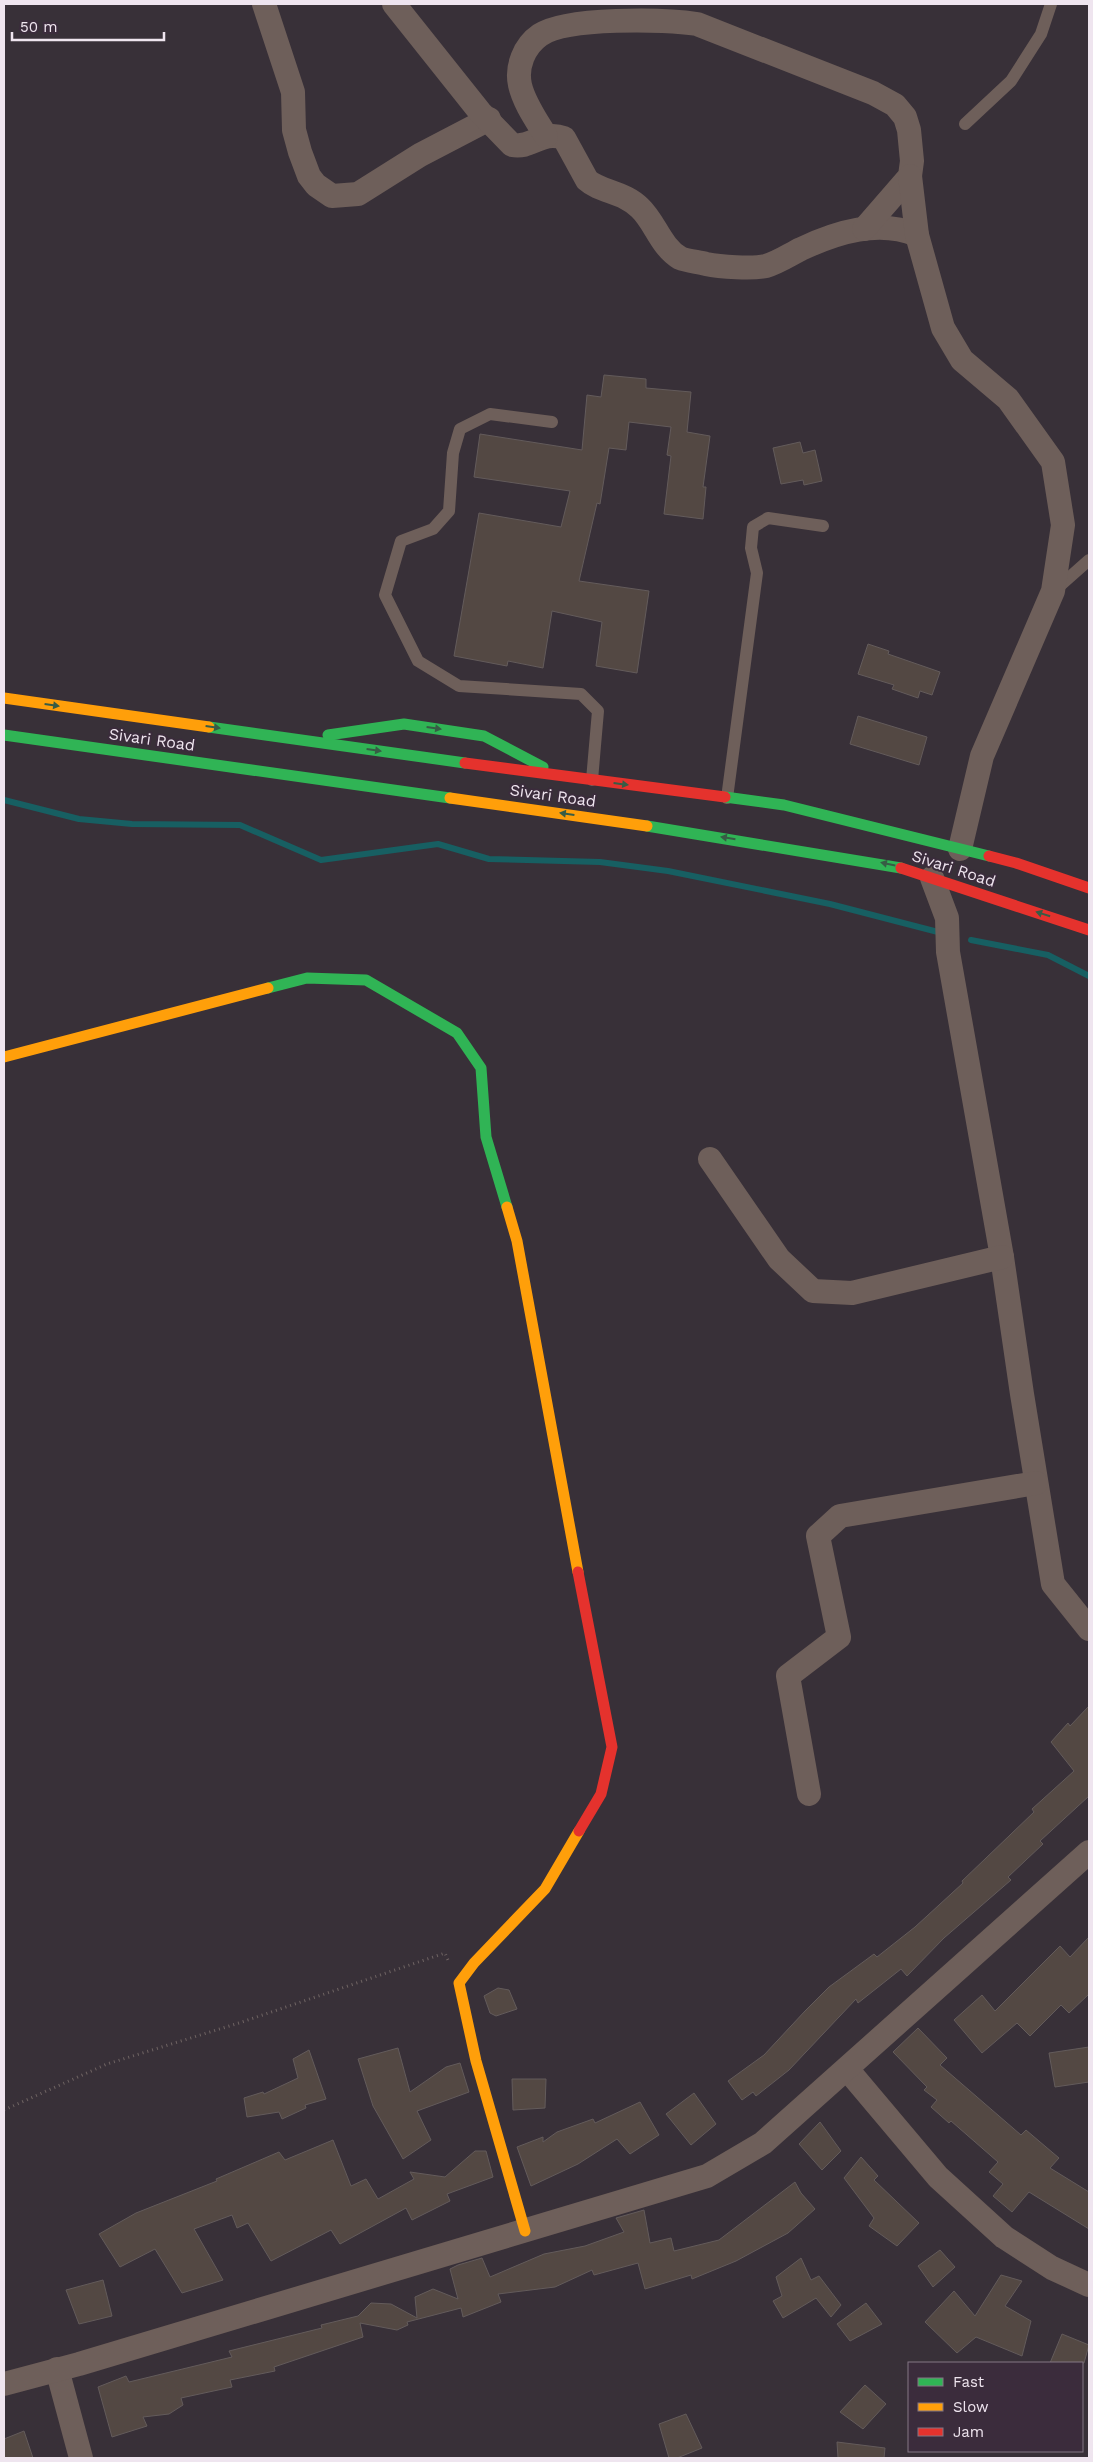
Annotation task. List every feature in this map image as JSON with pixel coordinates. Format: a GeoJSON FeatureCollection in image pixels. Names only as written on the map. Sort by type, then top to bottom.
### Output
{"type":"FeatureCollection","features":[{"type":"Feature","properties":{"kind":"main road","name":"Sivari Road"},"geometry":{"type":"LineString","coordinates":[[4,698],[560,776],[784,805],[1016,863],[1089,888]]}},
{"type":"Feature","properties":{"kind":"main road"},"geometry":{"type":"LineString","coordinates":[[300,740],[404,724],[484,736],[560,776]]}},
{"type":"Feature","properties":{"kind":"main road","name":"Sivari Road"},"geometry":{"type":"LineString","coordinates":[[4,735],[786,846],[893,865],[1089,930]]}},
{"type":"Feature","properties":{"kind":"main road"},"geometry":{"type":"LineString","coordinates":[[4,1058],[307,978],[366,980],[457,1033],[481,1068],[486,1137],[517,1241],[568,1523],[612,1747],[602,1794],[545,1889],[474,1964],[459,1983],[476,2061],[526,2231]]}},
{"type":"Feature","properties":{"kind":"street"},"geometry":{"type":"LineString","coordinates":[[264,4],[293,92],[294,130],[300,152],[309,176],[316,185],[332,196],[358,194],[420,156],[489,119]]}},
{"type":"Feature","properties":{"kind":"street"},"geometry":{"type":"LineString","coordinates":[[394,4],[480,112],[489,119],[512,145],[524,144],[546,136],[555,135],[568,141],[587,180],[592,185],[618,193],[640,208],[665,243],[680,258],[715,266],[765,266],[850,231],[882,227],[902,229],[917,235]]}},
{"type":"Feature","properties":{"kind":"street"},"geometry":{"type":"LineString","coordinates":[[546,136],[520,86],[520,63],[528,47],[540,35],[556,27],[625,20],[672,20],[696,14],[873,93],[895,105],[905,116],[909,130],[912,161],[910,176],[917,235],[943,328],[962,360],[1008,400],[1053,462],[1063,525],[1053,592],[982,756],[960,849]]}},
{"type":"Feature","properties":{"kind":"street"},"geometry":{"type":"LineString","coordinates":[[864,229],[910,176]]}},
{"type":"Feature","properties":{"kind":"street"},"geometry":{"type":"LineString","coordinates":[[932,878],[947,918],[948,952],[1002,1258],[1036,1483],[1054,1584],[1089,1629]]}},
{"type":"Feature","properties":{"kind":"street"},"geometry":{"type":"LineString","coordinates":[[947,918],[960,907],[986,895]]}},
{"type":"Feature","properties":{"kind":"street"},"geometry":{"type":"LineString","coordinates":[[710,1159],[779,1259],[813,1291],[852,1293],[1002,1258]]}},
{"type":"Feature","properties":{"kind":"street"},"geometry":{"type":"LineString","coordinates":[[809,1794],[788,1676],[839,1637],[818,1536],[840,1516],[1036,1483]]}},
{"type":"Feature","properties":{"kind":"street"},"geometry":{"type":"LineString","coordinates":[[4,2384],[707,2176],[763,2143],[1089,1852]]}},
{"type":"Feature","properties":{"kind":"street"},"geometry":{"type":"LineString","coordinates":[[846,2069],[938,2177],[1004,2238],[1052,2268],[1089,2285]]}},
{"type":"Feature","properties":{"kind":"street"},"geometry":{"type":"LineString","coordinates":[[57,2369],[81,2458]]}},
{"type":"Feature","properties":{"kind":"lane"},"geometry":{"type":"LineString","coordinates":[[965,124],[1011,81],[1041,34],[1051,4]]}},
{"type":"Feature","properties":{"kind":"lane"},"geometry":{"type":"LineString","coordinates":[[552,422],[490,414],[460,429],[453,453],[449,511],[433,529],[401,541],[385,595],[418,660],[459,686],[581,694],[598,711],[592,780]]}},
{"type":"Feature","properties":{"kind":"lane"},"geometry":{"type":"LineString","coordinates":[[727,798],[757,574],[751,548],[753,527],[768,518],[823,526]]}},
{"type":"Feature","properties":{"kind":"lane"},"geometry":{"type":"LineString","coordinates":[[1053,592],[1089,560]]}},
{"type":"Feature","properties":{"kind":"path"},"geometry":{"type":"LineString","coordinates":[[4,2110],[107,2064],[248,2020],[445,1953],[459,1983]]}},
{"type":"Feature","properties":{"kind":"building"},"geometry":{"type":"Polygon","coordinates":[[[604,375],[646,379],[646,388],[691,392],[687,432],[710,436],[703,487],[706,487],[703,519],[664,514],[671,456],[667,455],[671,427],[629,422],[626,450],[609,448],[600,504],[597,503],[579,581],[649,591],[637,673],[596,666],[602,622],[552,611],[543,668],[508,661],[507,666],[454,656],[479,513],[561,527],[570,491],[474,477],[480,434],[582,450],[587,395],[601,397],[604,375]]]}},
{"type":"Feature","properties":{"kind":"building"},"geometry":{"type":"Polygon","coordinates":[[[800,442],[803,453],[815,450],[822,481],[804,485],[803,480],[781,484],[773,448],[800,442]]]}},
{"type":"Feature","properties":{"kind":"building"},"geometry":{"type":"Polygon","coordinates":[[[868,644],[889,651],[888,654],[940,672],[932,695],[920,691],[918,698],[892,689],[894,685],[858,674],[868,644]]]}},
{"type":"Feature","properties":{"kind":"building"},"geometry":{"type":"Polygon","coordinates":[[[858,716],[927,737],[919,765],[850,744],[858,716]]]}},
{"type":"Feature","properties":{"kind":"building"},"geometry":{"type":"Polygon","coordinates":[[[1089,1706],[1089,1796],[1040,1841],[1043,1844],[1008,1877],[1011,1880],[944,1938],[907,1976],[901,1969],[858,2003],[856,1999],[789,2070],[756,2096],[753,2092],[742,2100],[728,2081],[764,2055],[829,1987],[874,1954],[877,1957],[915,1927],[963,1883],[962,1881],[1034,1812],[1032,1809],[1074,1771],[1051,1742],[1068,1723],[1070,1726],[1089,1706]]]}},
{"type":"Feature","properties":{"kind":"building"},"geometry":{"type":"Polygon","coordinates":[[[1089,1937],[1089,1994],[1069,2013],[1061,2005],[1030,2036],[1017,2023],[982,2053],[954,2020],[982,1995],[995,2011],[1060,1946],[1070,1957],[1089,1937]]]}},
{"type":"Feature","properties":{"kind":"building"},"geometry":{"type":"Polygon","coordinates":[[[498,1988],[509,1990],[517,2009],[496,2016],[490,2013],[484,1996],[498,1988]]]}},
{"type":"Feature","properties":{"kind":"building"},"geometry":{"type":"Polygon","coordinates":[[[918,2028],[947,2058],[940,2065],[1021,2135],[1026,2130],[1059,2158],[1050,2168],[1089,2192],[1089,2229],[1029,2192],[1012,2212],[993,2196],[1003,2184],[989,2172],[998,2162],[951,2121],[949,2123],[931,2107],[937,2100],[924,2090],[927,2087],[893,2052],[918,2028]]]}},
{"type":"Feature","properties":{"kind":"building"},"geometry":{"type":"Polygon","coordinates":[[[1089,2047],[1089,2082],[1055,2087],[1049,2053],[1089,2047]]]}},
{"type":"Feature","properties":{"kind":"building"},"geometry":{"type":"Polygon","coordinates":[[[398,2048],[410,2092],[446,2067],[460,2063],[469,2092],[417,2111],[431,2140],[403,2159],[373,2106],[358,2059],[398,2048]]]}},
{"type":"Feature","properties":{"kind":"building"},"geometry":{"type":"Polygon","coordinates":[[[309,2050],[326,2099],[305,2105],[306,2108],[282,2119],[279,2112],[247,2117],[244,2098],[263,2092],[264,2094],[298,2078],[293,2059],[309,2050]]]}},
{"type":"Feature","properties":{"kind":"building"},"geometry":{"type":"Polygon","coordinates":[[[512,2079],[546,2079],[545,2108],[513,2110],[512,2079]]]}},
{"type":"Feature","properties":{"kind":"building"},"geometry":{"type":"Polygon","coordinates":[[[694,2093],[716,2124],[691,2145],[666,2114],[694,2093]]]}},
{"type":"Feature","properties":{"kind":"building"},"geometry":{"type":"Polygon","coordinates":[[[640,2102],[659,2135],[630,2154],[617,2139],[578,2164],[531,2186],[517,2147],[543,2137],[543,2142],[557,2132],[593,2119],[595,2123],[640,2102]]]}},
{"type":"Feature","properties":{"kind":"building"},"geometry":{"type":"Polygon","coordinates":[[[820,2122],[841,2151],[822,2170],[799,2144],[820,2122]]]}},
{"type":"Feature","properties":{"kind":"building"},"geometry":{"type":"Polygon","coordinates":[[[333,2140],[351,2186],[366,2179],[378,2199],[414,2179],[410,2172],[445,2177],[475,2151],[486,2151],[493,2177],[447,2194],[450,2201],[412,2220],[406,2208],[340,2244],[331,2230],[271,2261],[248,2223],[237,2228],[232,2215],[194,2229],[223,2280],[182,2293],[155,2249],[120,2267],[99,2234],[136,2213],[217,2181],[216,2179],[279,2152],[285,2160],[333,2140]]]}},
{"type":"Feature","properties":{"kind":"building"},"geometry":{"type":"Polygon","coordinates":[[[861,2157],[878,2176],[874,2180],[919,2223],[897,2246],[869,2226],[874,2218],[844,2178],[861,2157]]]}},
{"type":"Feature","properties":{"kind":"building"},"geometry":{"type":"Polygon","coordinates":[[[795,2182],[801,2193],[815,2209],[788,2233],[736,2261],[692,2279],[691,2275],[645,2289],[638,2263],[594,2275],[592,2270],[555,2287],[498,2294],[501,2302],[463,2317],[461,2308],[407,2322],[408,2325],[397,2330],[360,2323],[363,2337],[274,2367],[275,2371],[230,2380],[232,2387],[181,2398],[183,2405],[169,2414],[143,2417],[147,2426],[112,2437],[98,2387],[126,2376],[129,2382],[232,2357],[229,2351],[322,2328],[321,2325],[358,2316],[371,2303],[391,2304],[417,2318],[415,2297],[433,2289],[458,2299],[450,2269],[458,2265],[482,2258],[490,2277],[544,2254],[585,2246],[624,2232],[616,2218],[644,2210],[650,2243],[671,2238],[674,2251],[719,2240],[795,2182]]]}},
{"type":"Feature","properties":{"kind":"building"},"geometry":{"type":"Polygon","coordinates":[[[940,2250],[955,2267],[933,2287],[918,2266],[940,2250]]]}},
{"type":"Feature","properties":{"kind":"building"},"geometry":{"type":"Polygon","coordinates":[[[801,2258],[811,2280],[819,2276],[841,2305],[831,2317],[816,2298],[783,2318],[773,2301],[782,2296],[776,2277],[801,2258]]]}},
{"type":"Feature","properties":{"kind":"building"},"geometry":{"type":"Polygon","coordinates":[[[1001,2275],[1022,2281],[1005,2306],[1031,2321],[1022,2356],[976,2337],[957,2353],[925,2322],[954,2291],[975,2316],[1001,2275]]]}},
{"type":"Feature","properties":{"kind":"building"},"geometry":{"type":"Polygon","coordinates":[[[103,2280],[112,2316],[79,2324],[66,2290],[103,2280]]]}},
{"type":"Feature","properties":{"kind":"building"},"geometry":{"type":"Polygon","coordinates":[[[866,2303],[882,2324],[850,2341],[837,2324],[866,2303]]]}},
{"type":"Feature","properties":{"kind":"building"},"geometry":{"type":"Polygon","coordinates":[[[1062,2334],[1089,2345],[1084,2363],[1050,2362],[1062,2334]]]}},
{"type":"Feature","properties":{"kind":"building"},"geometry":{"type":"Polygon","coordinates":[[[865,2385],[886,2404],[863,2429],[840,2412],[865,2385]]]}},
{"type":"Feature","properties":{"kind":"building"},"geometry":{"type":"Polygon","coordinates":[[[686,2414],[702,2448],[677,2458],[669,2458],[659,2424],[686,2414]]]}},
{"type":"Feature","properties":{"kind":"building"},"geometry":{"type":"Polygon","coordinates":[[[24,2431],[33,2458],[4,2458],[4,2439],[24,2431]]]}},
{"type":"Feature","properties":{"kind":"building"},"geometry":{"type":"Polygon","coordinates":[[[837,2442],[885,2448],[884,2458],[838,2458],[837,2442]]]}},
{"type":"Feature","properties":{"kind":"waterway"},"geometry":{"type":"LineString","coordinates":[[4,800],[79,819],[132,824],[240,825],[321,860],[438,844],[489,859],[600,862],[668,871],[830,904],[938,932]]}},
{"type":"Feature","properties":{"kind":"waterway"},"geometry":{"type":"LineString","coordinates":[[971,940],[1048,955],[1089,976]]}},
{"type":"Feature","properties":{"kind":"traffic: fast"},"geometry":{"type":"LineString","coordinates":[[328,735],[404,724],[484,736],[543,767]]}},
{"type":"Feature","properties":{"kind":"traffic: fast"},"geometry":{"type":"LineString","coordinates":[[209,727],[465,763]]}},
{"type":"Feature","properties":{"kind":"traffic: fast"},"geometry":{"type":"LineString","coordinates":[[4,735],[450,798]]}},
{"type":"Feature","properties":{"kind":"traffic: fast"},"geometry":{"type":"LineString","coordinates":[[725,797],[784,805],[989,856]]}},
{"type":"Feature","properties":{"kind":"traffic: fast"},"geometry":{"type":"LineString","coordinates":[[647,826],[901,868]]}},
{"type":"Feature","properties":{"kind":"traffic: fast"},"geometry":{"type":"LineString","coordinates":[[268,988],[307,978],[366,980],[457,1033],[481,1068],[486,1137],[507,1207]]}},
{"type":"Feature","properties":{"kind":"traffic: slow"},"geometry":{"type":"LineString","coordinates":[[4,698],[209,727]]}},
{"type":"Feature","properties":{"kind":"traffic: slow"},"geometry":{"type":"LineString","coordinates":[[450,798],[647,826]]}},
{"type":"Feature","properties":{"kind":"traffic: slow"},"geometry":{"type":"LineString","coordinates":[[4,1057],[268,988]]}},
{"type":"Feature","properties":{"kind":"traffic: slow"},"geometry":{"type":"LineString","coordinates":[[507,1207],[517,1241],[578,1572]]}},
{"type":"Feature","properties":{"kind":"traffic: slow"},"geometry":{"type":"LineString","coordinates":[[525,2231],[476,2061],[459,1983],[474,1963],[545,1889],[579,1831]]}},
{"type":"Feature","properties":{"kind":"traffic: jam"},"geometry":{"type":"LineString","coordinates":[[465,763],[725,797]]}},
{"type":"Feature","properties":{"kind":"traffic: jam"},"geometry":{"type":"LineString","coordinates":[[989,856],[1016,863],[1089,888]]}},
{"type":"Feature","properties":{"kind":"traffic: jam"},"geometry":{"type":"LineString","coordinates":[[901,868],[1089,930]]}},
{"type":"Feature","properties":{"kind":"traffic: jam"},"geometry":{"type":"LineString","coordinates":[[578,1572],[612,1747],[601,1794],[579,1831]]}}]}
